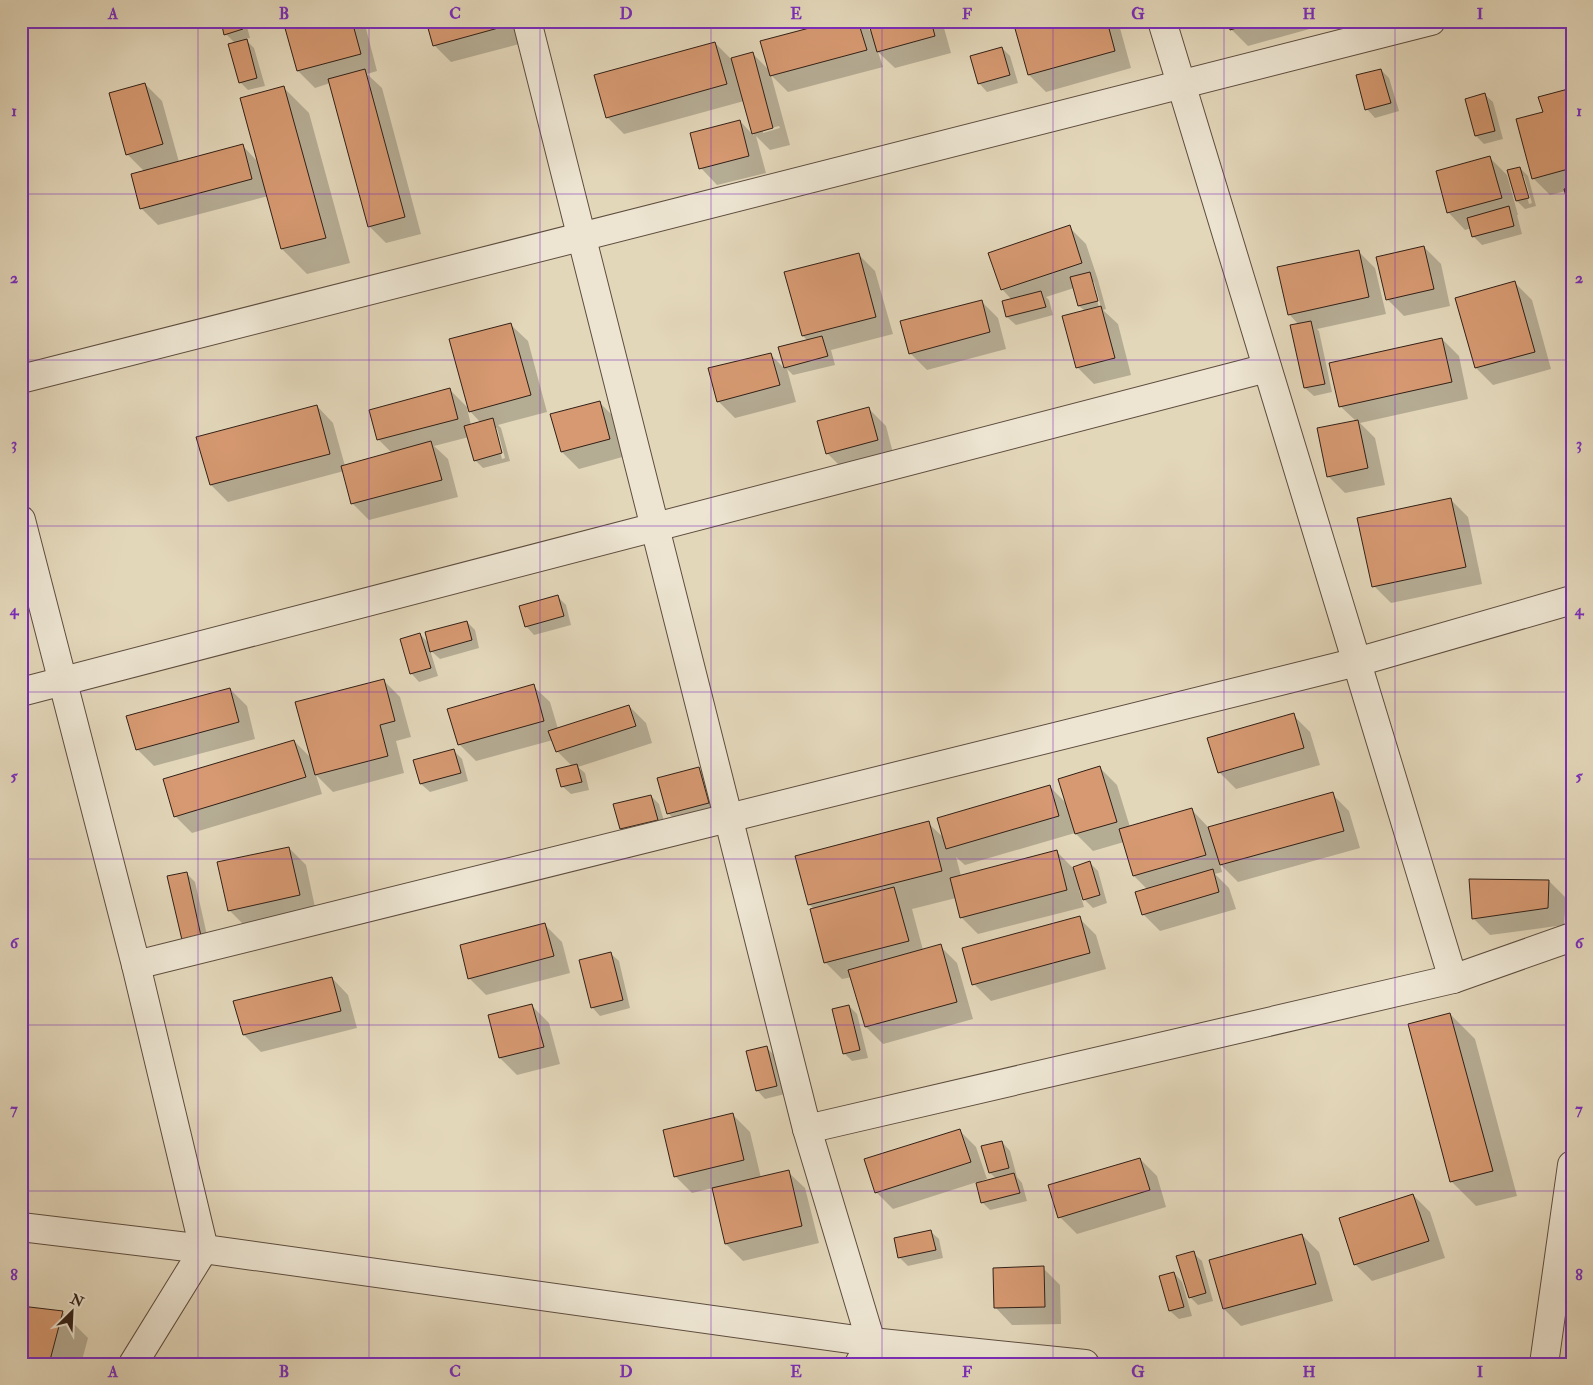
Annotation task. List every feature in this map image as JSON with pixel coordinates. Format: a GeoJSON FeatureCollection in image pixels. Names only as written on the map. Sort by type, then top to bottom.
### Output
{"type":"FeatureCollection","features":[{"type":"Feature","properties":{"kind":"street"},"geometry":{"type":"LineString","coordinates":[[527,21],[580,237],[865,1353]]}},
{"type":"Feature","properties":{"kind":"street"},"geometry":{"type":"LineString","coordinates":[[1162,21],[1453,978]]}},
{"type":"Feature","properties":{"kind":"street"},"geometry":{"type":"LineString","coordinates":[[21,379],[1432,21]]}},
{"type":"Feature","properties":{"kind":"street"},"geometry":{"type":"LineString","coordinates":[[21,692],[1267,368]]}},
{"type":"Feature","properties":{"kind":"street"},"geometry":{"type":"LineString","coordinates":[[21,520],[136,965],[204,1249],[133,1364]]}},
{"type":"Feature","properties":{"kind":"street"},"geometry":{"type":"LineString","coordinates":[[136,965],[1357,662],[1572,600]]}},
{"type":"Feature","properties":{"kind":"street"},"geometry":{"type":"LineString","coordinates":[[807,1129],[1453,978],[1572,936]]}},
{"type":"Feature","properties":{"kind":"street"},"geometry":{"type":"LineString","coordinates":[[1544,1364],[1572,1164]]}},
{"type":"Feature","properties":{"kind":"street"},"geometry":{"type":"LineString","coordinates":[[21,1227],[204,1249],[865,1353],[1085,1364]]}},
{"type":"Feature","properties":{"kind":"building"},"geometry":{"type":"Polygon","coordinates":[[[221,21],[241,21],[243,29],[224,35],[221,21]]]}},
{"type":"Feature","properties":{"kind":"building"},"geometry":{"type":"Polygon","coordinates":[[[283,21],[352,21],[361,54],[297,71],[283,21]]]}},
{"type":"Feature","properties":{"kind":"building"},"geometry":{"type":"Polygon","coordinates":[[[426,21],[501,21],[502,27],[433,46],[426,21]]]}},
{"type":"Feature","properties":{"kind":"building"},"geometry":{"type":"Polygon","coordinates":[[[836,21],[858,21],[867,50],[770,76],[760,41],[836,21]]]}},
{"type":"Feature","properties":{"kind":"building"},"geometry":{"type":"Polygon","coordinates":[[[868,21],[931,21],[935,36],[877,52],[868,21]]]}},
{"type":"Feature","properties":{"kind":"building"},"geometry":{"type":"Polygon","coordinates":[[[1027,21],[1107,21],[1115,51],[1028,75],[1014,25],[1027,21]]]}},
{"type":"Feature","properties":{"kind":"building"},"geometry":{"type":"Polygon","coordinates":[[[1228,21],[1260,21],[1230,30],[1228,21]]]}},
{"type":"Feature","properties":{"kind":"building"},"geometry":{"type":"Polygon","coordinates":[[[247,39],[257,78],[239,83],[228,44],[247,39]]]}},
{"type":"Feature","properties":{"kind":"building"},"geometry":{"type":"Polygon","coordinates":[[[715,42],[727,84],[606,118],[594,75],[715,42]]]}},
{"type":"Feature","properties":{"kind":"building"},"geometry":{"type":"Polygon","coordinates":[[[1002,47],[1010,75],[978,84],[970,56],[1002,47]]]}},
{"type":"Feature","properties":{"kind":"building"},"geometry":{"type":"Polygon","coordinates":[[[753,52],[773,128],[752,134],[731,58],[753,52]]]}},
{"type":"Feature","properties":{"kind":"building"},"geometry":{"type":"Polygon","coordinates":[[[365,69],[405,217],[368,227],[328,79],[365,69]]]}},
{"type":"Feature","properties":{"kind":"building"},"geometry":{"type":"Polygon","coordinates":[[[1381,69],[1391,103],[1365,110],[1356,75],[1381,69]]]}},
{"type":"Feature","properties":{"kind":"building"},"geometry":{"type":"Polygon","coordinates":[[[145,83],[163,144],[126,155],[109,93],[145,83]]]}},
{"type":"Feature","properties":{"kind":"building"},"geometry":{"type":"Polygon","coordinates":[[[284,86],[326,238],[281,249],[240,98],[284,86]]]}},
{"type":"Feature","properties":{"kind":"building"},"geometry":{"type":"Polygon","coordinates":[[[1572,88],[1572,168],[1532,179],[1516,119],[1543,112],[1538,97],[1572,88]]]}},
{"type":"Feature","properties":{"kind":"building"},"geometry":{"type":"Polygon","coordinates":[[[1485,93],[1495,131],[1475,136],[1465,99],[1485,93]]]}},
{"type":"Feature","properties":{"kind":"building"},"geometry":{"type":"Polygon","coordinates":[[[740,120],[749,156],[699,169],[690,133],[740,120]]]}},
{"type":"Feature","properties":{"kind":"building"},"geometry":{"type":"Polygon","coordinates":[[[243,144],[252,179],[140,209],[131,174],[243,144]]]}},
{"type":"Feature","properties":{"kind":"building"},"geometry":{"type":"Polygon","coordinates":[[[1490,156],[1502,198],[1447,213],[1436,171],[1490,156]]]}},
{"type":"Feature","properties":{"kind":"building"},"geometry":{"type":"Polygon","coordinates":[[[1520,167],[1529,198],[1516,201],[1507,170],[1520,167]]]}},
{"type":"Feature","properties":{"kind":"building"},"geometry":{"type":"Polygon","coordinates":[[[1572,187],[1572,218],[1564,189],[1572,187]]]}},
{"type":"Feature","properties":{"kind":"building"},"geometry":{"type":"Polygon","coordinates":[[[1509,206],[1514,226],[1472,237],[1467,218],[1509,206]]]}},
{"type":"Feature","properties":{"kind":"building"},"geometry":{"type":"Polygon","coordinates":[[[1070,225],[1082,263],[1001,290],[988,253],[1070,225]]]}},
{"type":"Feature","properties":{"kind":"building"},"geometry":{"type":"Polygon","coordinates":[[[1424,246],[1434,289],[1386,300],[1376,257],[1424,246]]]}},
{"type":"Feature","properties":{"kind":"building"},"geometry":{"type":"Polygon","coordinates":[[[1359,250],[1369,297],[1288,315],[1277,267],[1359,250]]]}},
{"type":"Feature","properties":{"kind":"building"},"geometry":{"type":"Polygon","coordinates":[[[859,253],[876,317],[802,336],[784,272],[859,253]]]}},
{"type":"Feature","properties":{"kind":"building"},"geometry":{"type":"Polygon","coordinates":[[[1090,272],[1098,301],[1078,306],[1070,277],[1090,272]]]}},
{"type":"Feature","properties":{"kind":"building"},"geometry":{"type":"Polygon","coordinates":[[[1515,281],[1535,352],[1475,368],[1455,298],[1515,281]]]}},
{"type":"Feature","properties":{"kind":"building"},"geometry":{"type":"Polygon","coordinates":[[[1041,291],[1046,307],[1006,317],[1002,301],[1041,291]]]}},
{"type":"Feature","properties":{"kind":"building"},"geometry":{"type":"Polygon","coordinates":[[[982,300],[990,332],[909,354],[900,321],[982,300]]]}},
{"type":"Feature","properties":{"kind":"building"},"geometry":{"type":"Polygon","coordinates":[[[1101,306],[1115,358],[1076,368],[1062,316],[1101,306]]]}},
{"type":"Feature","properties":{"kind":"building"},"geometry":{"type":"Polygon","coordinates":[[[1311,321],[1325,384],[1304,388],[1290,325],[1311,321]]]}},
{"type":"Feature","properties":{"kind":"building"},"geometry":{"type":"Polygon","coordinates":[[[511,323],[531,395],[469,412],[449,339],[511,323]]]}},
{"type":"Feature","properties":{"kind":"building"},"geometry":{"type":"Polygon","coordinates":[[[822,336],[828,356],[784,368],[778,347],[822,336]]]}},
{"type":"Feature","properties":{"kind":"building"},"geometry":{"type":"Polygon","coordinates":[[[1442,338],[1452,382],[1339,407],[1329,363],[1442,338]]]}},
{"type":"Feature","properties":{"kind":"building"},"geometry":{"type":"Polygon","coordinates":[[[771,353],[780,385],[717,402],[708,368],[771,353]]]}},
{"type":"Feature","properties":{"kind":"building"},"geometry":{"type":"Polygon","coordinates":[[[450,388],[458,419],[377,440],[369,410],[450,388]]]}},
{"type":"Feature","properties":{"kind":"building"},"geometry":{"type":"Polygon","coordinates":[[[600,401],[610,439],[561,452],[550,414],[600,401]]]}},
{"type":"Feature","properties":{"kind":"building"},"geometry":{"type":"Polygon","coordinates":[[[317,405],[330,454],[210,485],[196,437],[317,405]]]}},
{"type":"Feature","properties":{"kind":"building"},"geometry":{"type":"Polygon","coordinates":[[[869,407],[878,440],[826,454],[817,421],[869,407]]]}},
{"type":"Feature","properties":{"kind":"building"},"geometry":{"type":"Polygon","coordinates":[[[493,418],[502,453],[474,461],[464,426],[493,418]]]}},
{"type":"Feature","properties":{"kind":"building"},"geometry":{"type":"Polygon","coordinates":[[[1358,420],[1368,468],[1327,477],[1317,428],[1358,420]]]}},
{"type":"Feature","properties":{"kind":"building"},"geometry":{"type":"Polygon","coordinates":[[[431,441],[442,480],[351,504],[341,466],[431,441]]]}},
{"type":"Feature","properties":{"kind":"building"},"geometry":{"type":"Polygon","coordinates":[[[1451,498],[1466,567],[1372,587],[1357,518],[1451,498]]]}},
{"type":"Feature","properties":{"kind":"building"},"geometry":{"type":"Polygon","coordinates":[[[558,595],[564,616],[525,627],[519,606],[558,595]]]}},
{"type":"Feature","properties":{"kind":"building"},"geometry":{"type":"Polygon","coordinates":[[[467,621],[472,640],[430,652],[425,632],[467,621]]]}},
{"type":"Feature","properties":{"kind":"building"},"geometry":{"type":"Polygon","coordinates":[[[420,633],[431,668],[410,674],[400,639],[420,633]]]}},
{"type":"Feature","properties":{"kind":"building"},"geometry":{"type":"Polygon","coordinates":[[[384,679],[395,721],[380,725],[388,756],[315,775],[295,702],[384,679]]]}},
{"type":"Feature","properties":{"kind":"building"},"geometry":{"type":"Polygon","coordinates":[[[534,684],[544,721],[458,745],[447,709],[534,684]]]}},
{"type":"Feature","properties":{"kind":"building"},"geometry":{"type":"Polygon","coordinates":[[[230,688],[239,722],[136,750],[126,716],[230,688]]]}},
{"type":"Feature","properties":{"kind":"building"},"geometry":{"type":"Polygon","coordinates":[[[629,705],[636,726],[556,752],[548,731],[629,705]]]}},
{"type":"Feature","properties":{"kind":"building"},"geometry":{"type":"Polygon","coordinates":[[[1294,713],[1304,748],[1218,773],[1207,738],[1294,713]]]}},
{"type":"Feature","properties":{"kind":"building"},"geometry":{"type":"Polygon","coordinates":[[[294,740],[306,777],[174,817],[163,779],[294,740]]]}},
{"type":"Feature","properties":{"kind":"building"},"geometry":{"type":"Polygon","coordinates":[[[454,749],[461,773],[420,784],[413,760],[454,749]]]}},
{"type":"Feature","properties":{"kind":"building"},"geometry":{"type":"Polygon","coordinates":[[[577,764],[582,782],[561,787],[556,769],[577,764]]]}},
{"type":"Feature","properties":{"kind":"building"},"geometry":{"type":"Polygon","coordinates":[[[1100,766],[1117,822],[1075,834],[1058,779],[1100,766]]]}},
{"type":"Feature","properties":{"kind":"building"},"geometry":{"type":"Polygon","coordinates":[[[699,767],[709,803],[667,814],[657,778],[699,767]]]}},
{"type":"Feature","properties":{"kind":"building"},"geometry":{"type":"Polygon","coordinates":[[[1050,785],[1059,816],[946,849],[937,818],[1050,785]]]}},
{"type":"Feature","properties":{"kind":"building"},"geometry":{"type":"Polygon","coordinates":[[[1333,792],[1344,831],[1220,865],[1208,827],[1333,792]]]}},
{"type":"Feature","properties":{"kind":"building"},"geometry":{"type":"Polygon","coordinates":[[[651,795],[658,820],[620,829],[613,804],[651,795]]]}},
{"type":"Feature","properties":{"kind":"building"},"geometry":{"type":"Polygon","coordinates":[[[1192,808],[1206,855],[1133,876],[1119,829],[1192,808]]]}},
{"type":"Feature","properties":{"kind":"building"},"geometry":{"type":"Polygon","coordinates":[[[929,821],[942,871],[808,905],[795,856],[929,821]]]}},
{"type":"Feature","properties":{"kind":"building"},"geometry":{"type":"Polygon","coordinates":[[[289,847],[300,895],[228,911],[217,862],[289,847]]]}},
{"type":"Feature","properties":{"kind":"building"},"geometry":{"type":"Polygon","coordinates":[[[1057,850],[1067,890],[960,918],[950,878],[1057,850]]]}},
{"type":"Feature","properties":{"kind":"building"},"geometry":{"type":"Polygon","coordinates":[[[1090,861],[1100,895],[1083,900],[1073,867],[1090,861]]]}},
{"type":"Feature","properties":{"kind":"building"},"geometry":{"type":"Polygon","coordinates":[[[1213,869],[1219,892],[1142,915],[1135,892],[1213,869]]]}},
{"type":"Feature","properties":{"kind":"building"},"geometry":{"type":"Polygon","coordinates":[[[187,872],[201,936],[182,940],[167,876],[187,872]]]}},
{"type":"Feature","properties":{"kind":"building"},"geometry":{"type":"Polygon","coordinates":[[[1469,879],[1549,880],[1548,908],[1472,919],[1469,879]]]}},
{"type":"Feature","properties":{"kind":"building"},"geometry":{"type":"Polygon","coordinates":[[[894,887],[909,941],[824,963],[810,909],[894,887]]]}},
{"type":"Feature","properties":{"kind":"building"},"geometry":{"type":"Polygon","coordinates":[[[1080,916],[1090,953],[972,985],[962,948],[1080,916]]]}},
{"type":"Feature","properties":{"kind":"building"},"geometry":{"type":"Polygon","coordinates":[[[545,923],[554,956],[468,979],[460,945],[545,923]]]}},
{"type":"Feature","properties":{"kind":"building"},"geometry":{"type":"Polygon","coordinates":[[[941,944],[957,1002],[865,1027],[848,970],[941,944]]]}},
{"type":"Feature","properties":{"kind":"building"},"geometry":{"type":"Polygon","coordinates":[[[611,952],[623,1000],[591,1008],[579,960],[611,952]]]}},
{"type":"Feature","properties":{"kind":"building"},"geometry":{"type":"Polygon","coordinates":[[[332,977],[341,1011],[243,1035],[233,1001],[332,977]]]}},
{"type":"Feature","properties":{"kind":"building"},"geometry":{"type":"Polygon","coordinates":[[[532,1004],[544,1047],[499,1058],[488,1015],[532,1004]]]}},
{"type":"Feature","properties":{"kind":"building"},"geometry":{"type":"Polygon","coordinates":[[[849,1005],[860,1050],[843,1054],[832,1009],[849,1005]]]}},
{"type":"Feature","properties":{"kind":"building"},"geometry":{"type":"Polygon","coordinates":[[[1450,1013],[1493,1171],[1450,1182],[1408,1024],[1450,1013]]]}},
{"type":"Feature","properties":{"kind":"building"},"geometry":{"type":"Polygon","coordinates":[[[767,1046],[777,1086],[756,1091],[746,1051],[767,1046]]]}},
{"type":"Feature","properties":{"kind":"building"},"geometry":{"type":"Polygon","coordinates":[[[733,1113],[744,1160],[674,1177],[663,1130],[733,1113]]]}},
{"type":"Feature","properties":{"kind":"building"},"geometry":{"type":"Polygon","coordinates":[[[960,1129],[971,1162],[875,1193],[864,1159],[960,1129]]]}},
{"type":"Feature","properties":{"kind":"building"},"geometry":{"type":"Polygon","coordinates":[[[1002,1141],[1009,1168],[989,1173],[981,1146],[1002,1141]]]}},
{"type":"Feature","properties":{"kind":"building"},"geometry":{"type":"Polygon","coordinates":[[[1140,1158],[1150,1190],[1058,1218],[1048,1185],[1140,1158]]]}},
{"type":"Feature","properties":{"kind":"building"},"geometry":{"type":"Polygon","coordinates":[[[789,1170],[802,1226],[725,1244],[712,1188],[789,1170]]]}},
{"type":"Feature","properties":{"kind":"building"},"geometry":{"type":"Polygon","coordinates":[[[1014,1173],[1020,1193],[981,1203],[976,1183],[1014,1173]]]}},
{"type":"Feature","properties":{"kind":"building"},"geometry":{"type":"Polygon","coordinates":[[[1413,1194],[1429,1241],[1354,1265],[1339,1218],[1413,1194]]]}},
{"type":"Feature","properties":{"kind":"building"},"geometry":{"type":"Polygon","coordinates":[[[931,1230],[936,1250],[898,1258],[894,1238],[931,1230]]]}},
{"type":"Feature","properties":{"kind":"building"},"geometry":{"type":"Polygon","coordinates":[[[1302,1234],[1316,1284],[1223,1309],[1209,1260],[1302,1234]]]}},
{"type":"Feature","properties":{"kind":"building"},"geometry":{"type":"Polygon","coordinates":[[[1194,1251],[1206,1293],[1189,1298],[1176,1256],[1194,1251]]]}},
{"type":"Feature","properties":{"kind":"building"},"geometry":{"type":"Polygon","coordinates":[[[1044,1266],[1045,1307],[994,1308],[993,1268],[1044,1266]]]}},
{"type":"Feature","properties":{"kind":"building"},"geometry":{"type":"Polygon","coordinates":[[[1174,1272],[1184,1307],[1169,1311],[1159,1276],[1174,1272]]]}},
{"type":"Feature","properties":{"kind":"building"},"geometry":{"type":"Polygon","coordinates":[[[21,1306],[63,1311],[49,1364],[21,1364],[21,1306]]]}}]}
